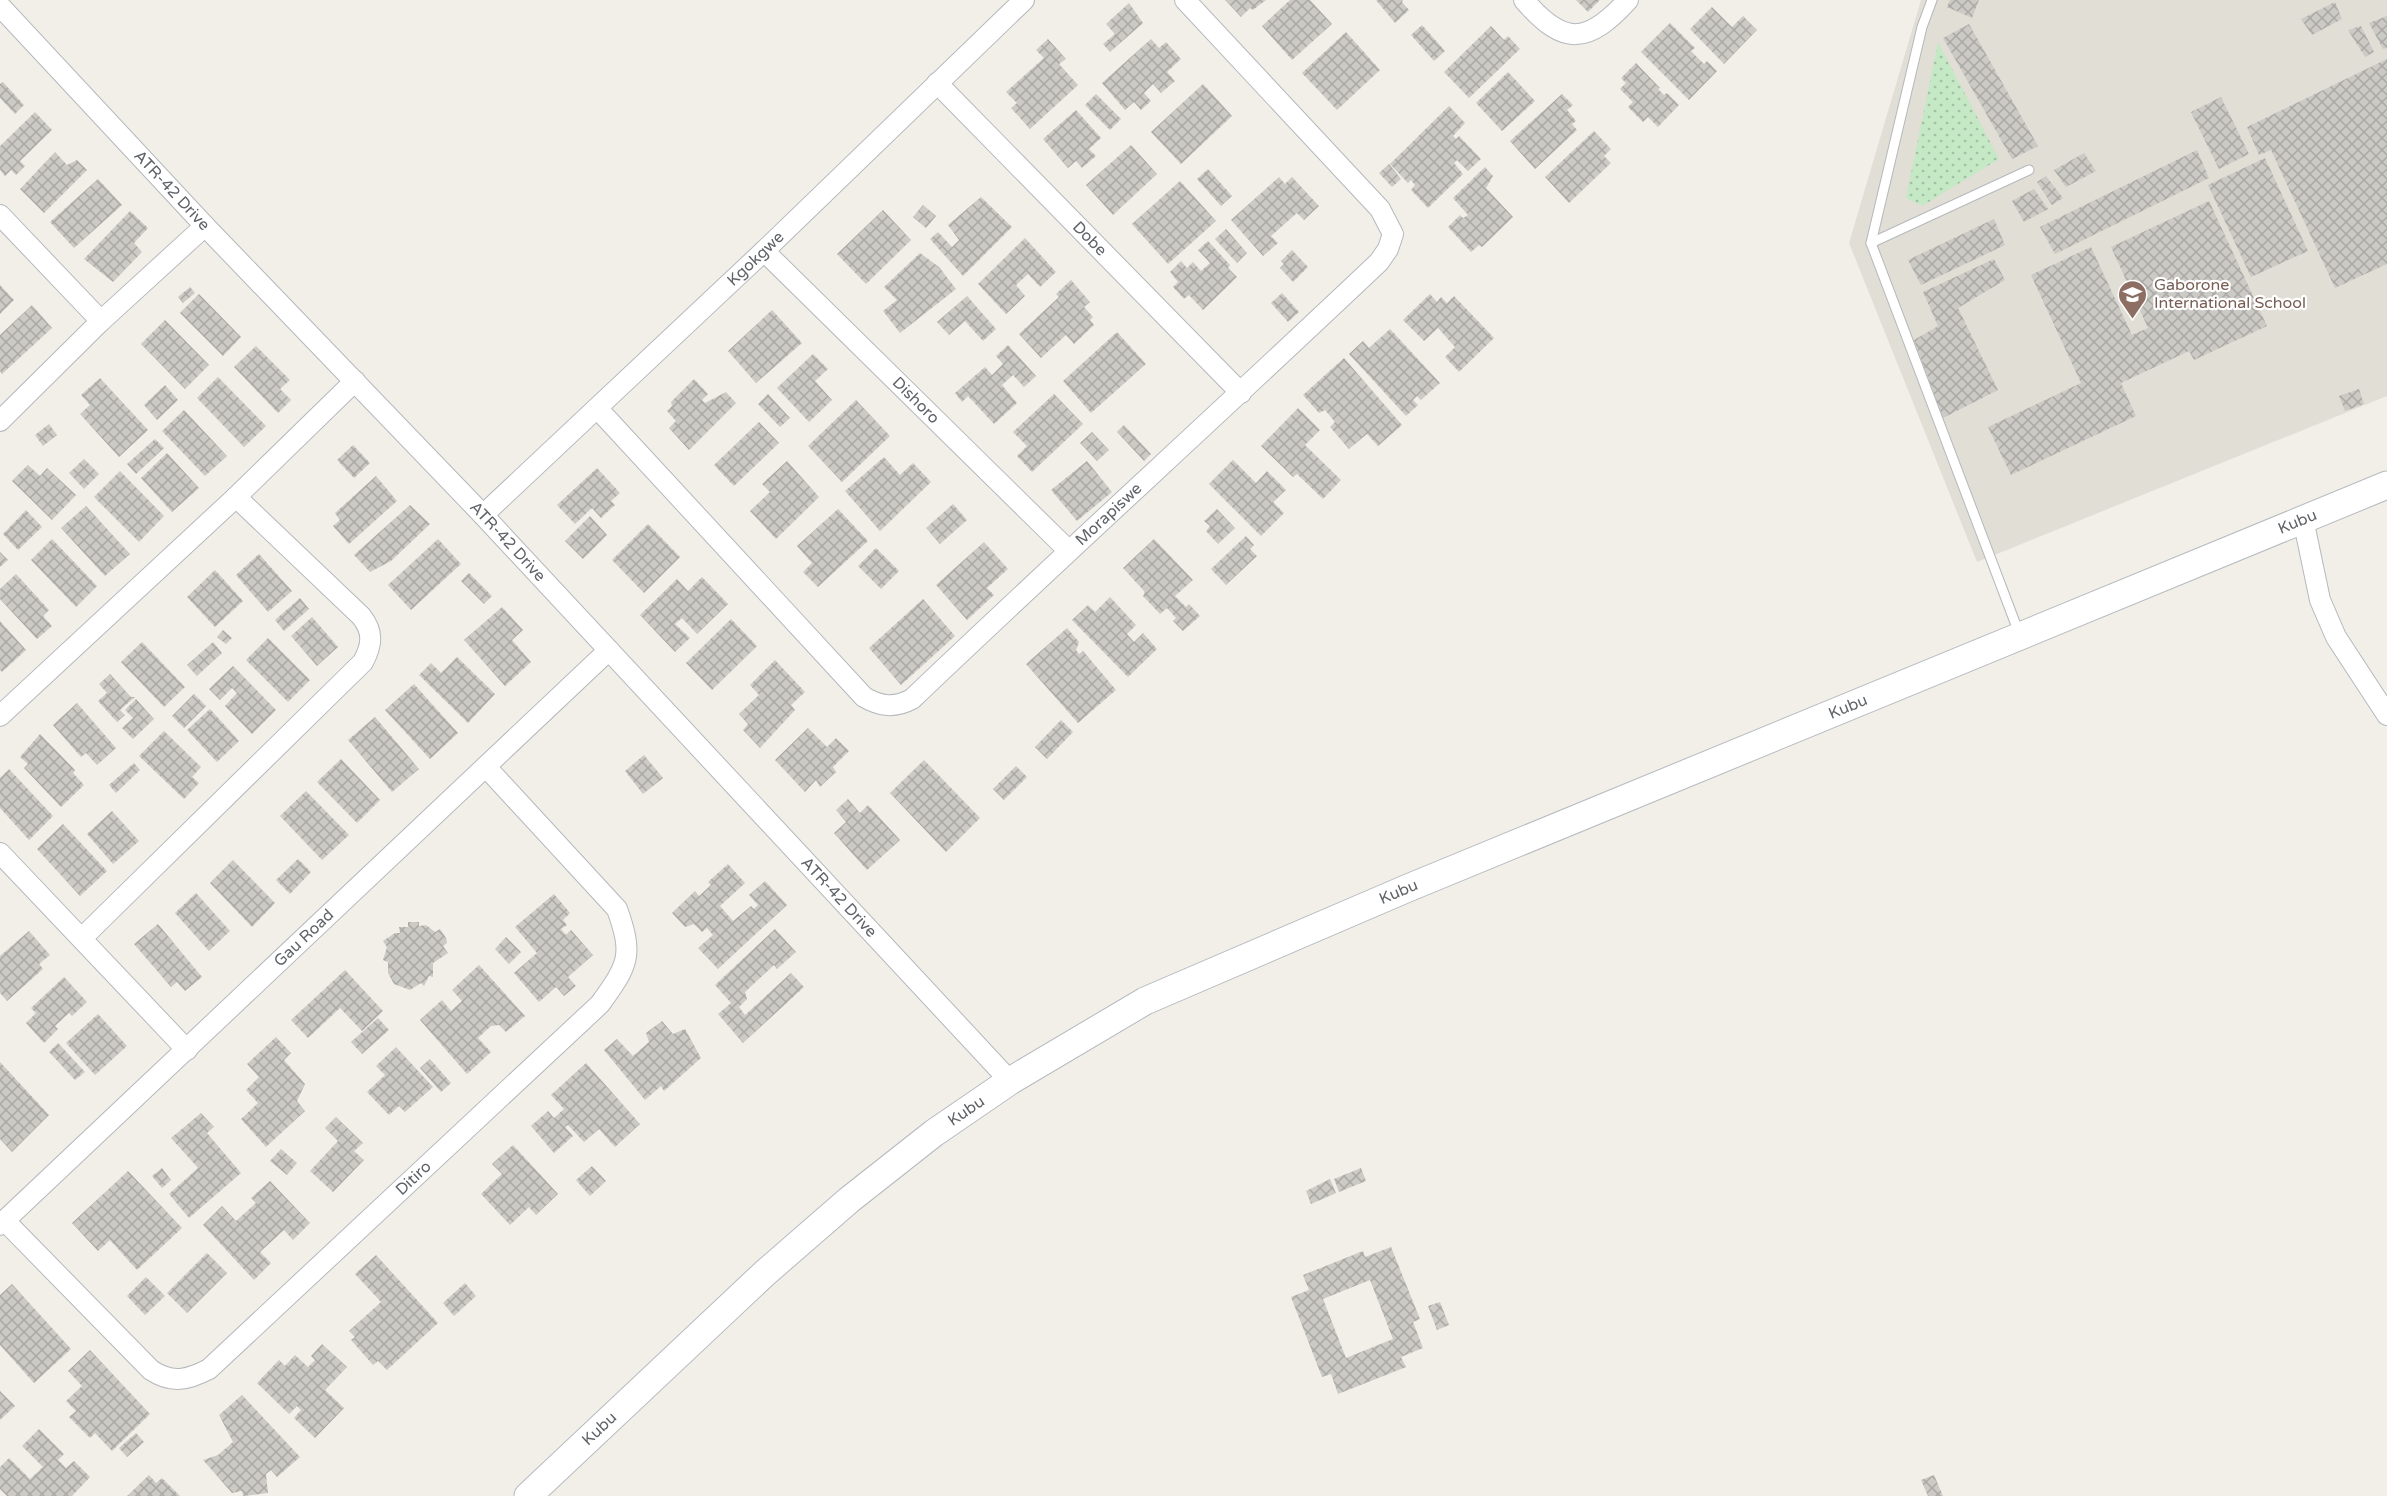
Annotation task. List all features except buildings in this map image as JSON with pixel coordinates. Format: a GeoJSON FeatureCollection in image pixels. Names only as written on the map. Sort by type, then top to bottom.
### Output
{"type":"FeatureCollection","features":[{"type":"Feature","properties":{"kind":"main road","name":"Kubu"},"geometry":{"type":"LineString","coordinates":[[528,1496],[765,1273],[841,1207],[934,1133],[1010,1081],[1145,1001],[1408,888],[2387,485]]}},
{"type":"Feature","properties":{"kind":"street","name":"Kgokgwe"},"geometry":{"type":"LineString","coordinates":[[483,515],[764,251],[1024,0]]}},
{"type":"Feature","properties":{"kind":"street","name":"Morapiswe"},"geometry":{"type":"LineString","coordinates":[[597,408],[864,697],[873,702],[897,706],[912,699],[1068,550],[1241,393],[1379,262],[1388,249],[1393,234],[1380,209],[1185,0]]}},
{"type":"Feature","properties":{"kind":"street"},"geometry":{"type":"LineString","coordinates":[[1524,0],[1552,29],[1575,34],[1602,27],[1628,0]]}},
{"type":"Feature","properties":{"kind":"street","name":"ATR-42 Drive"},"geometry":{"type":"LineString","coordinates":[[0,6],[205,226],[483,515],[1010,1081]]}},
{"type":"Feature","properties":{"kind":"street","name":"Dobe"},"geometry":{"type":"LineString","coordinates":[[937,83],[1241,393]]}},
{"type":"Feature","properties":{"kind":"street"},"geometry":{"type":"LineString","coordinates":[[0,214],[101,321]]}},
{"type":"Feature","properties":{"kind":"street"},"geometry":{"type":"LineString","coordinates":[[0,420],[101,321],[205,226]]}},
{"type":"Feature","properties":{"kind":"street","name":"Dishoro"},"geometry":{"type":"LineString","coordinates":[[764,251],[1068,550]]}},
{"type":"Feature","properties":{"kind":"street"},"geometry":{"type":"LineString","coordinates":[[0,716],[236,497],[355,381]]}},
{"type":"Feature","properties":{"kind":"street"},"geometry":{"type":"LineString","coordinates":[[82,938],[363,662],[368,653],[372,638],[369,626],[362,616],[236,497]]}},
{"type":"Feature","properties":{"kind":"street"},"geometry":{"type":"LineString","coordinates":[[2302,519],[2320,600],[2336,637],[2387,715]]}},
{"type":"Feature","properties":{"kind":"street","name":"Gau Road"},"geometry":{"type":"LineString","coordinates":[[2,1223],[487,768],[609,650]]}},
{"type":"Feature","properties":{"kind":"street","name":"Ditiro"},"geometry":{"type":"LineString","coordinates":[[2,1223],[151,1370],[162,1377],[180,1381],[195,1377],[209,1369],[600,1004],[618,979],[627,959],[627,937],[617,909],[487,768]]}},
{"type":"Feature","properties":{"kind":"street"},"geometry":{"type":"LineString","coordinates":[[0,853],[187,1050]]}},
{"type":"Feature","properties":{"kind":"lane"},"geometry":{"type":"LineString","coordinates":[[1932,0],[1922,27],[1871,243],[2020,635]]}},
{"type":"Feature","properties":{"kind":"lane"},"geometry":{"type":"LineString","coordinates":[[1871,243],[2029,170]]}},
{"type":"Feature","properties":{"kind":"shaded area","name":"Gaborone International School"},"geometry":{"type":"Polygon","coordinates":[[[1921,0],[2387,0],[2387,396],[1977,562],[1849,243],[1921,0]]]}},
{"type":"Feature","properties":{"kind":"green space"},"geometry":{"type":"Polygon","coordinates":[[[1938,42],[1999,159],[1922,206],[1906,198],[1938,42]]]}},
{"type":"Feature","properties":{"kind":"place","name":"Gaborone International School"},"geometry":{"type":"Point","coordinates":[2133,320]}}]}
